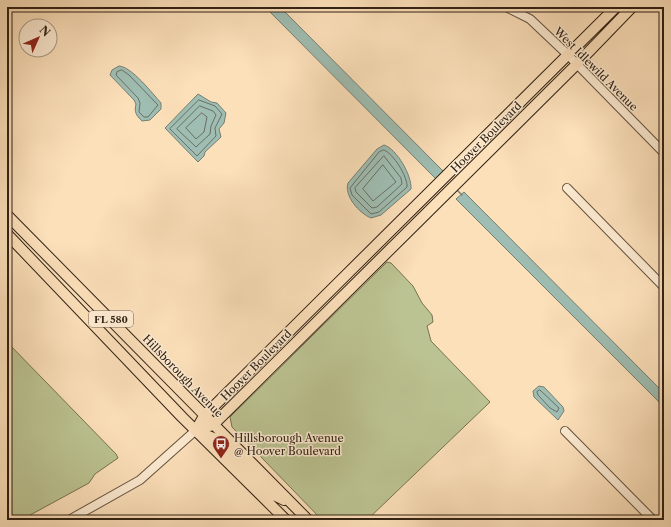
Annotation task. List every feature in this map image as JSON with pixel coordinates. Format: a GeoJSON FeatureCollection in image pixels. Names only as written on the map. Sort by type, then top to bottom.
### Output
{"type":"FeatureCollection","features":[{"type":"Feature","properties":{"kind":"main road","name":"Hoover Boulevard"},"geometry":{"type":"LineString","coordinates":[[196,430],[204,416],[436,186],[454,170],[567,54],[616,7]]}},
{"type":"Feature","properties":{"kind":"main road","name":"Hoover Boulevard"},"geometry":{"type":"LineString","coordinates":[[196,430],[213,425],[443,196],[462,179],[632,7]]}},
{"type":"Feature","properties":{"kind":"main road","name":"Hillsborough Avenue"},"geometry":{"type":"LineString","coordinates":[[7,215],[308,520]]}},
{"type":"Feature","properties":{"kind":"main road"},"geometry":{"type":"LineString","coordinates":[[7,226],[43,261],[58,268]]}},
{"type":"Feature","properties":{"kind":"main road","name":"FL 580"},"geometry":{"type":"LineString","coordinates":[[7,234],[196,430],[286,520]]}},
{"type":"Feature","properties":{"kind":"main road"},"geometry":{"type":"LineString","coordinates":[[196,430],[218,440],[270,492],[294,506]]}},
{"type":"Feature","properties":{"kind":"street","name":"West Idlewild Avenue"},"geometry":{"type":"LineString","coordinates":[[506,7],[530,20],[567,54],[576,65],[664,153]]}},
{"type":"Feature","properties":{"kind":"street"},"geometry":{"type":"LineString","coordinates":[[567,188],[664,287]]}},
{"type":"Feature","properties":{"kind":"street"},"geometry":{"type":"LineString","coordinates":[[69,520],[140,480],[196,430]]}},
{"type":"Feature","properties":{"kind":"street"},"geometry":{"type":"LineString","coordinates":[[565,431],[653,520]]}},
{"type":"Feature","properties":{"kind":"green space"},"geometry":{"type":"Polygon","coordinates":[[[387,262],[391,263],[413,286],[422,303],[432,315],[433,322],[427,326],[431,341],[490,402],[367,520],[322,520],[232,427],[230,417],[387,262]]]}},
{"type":"Feature","properties":{"kind":"green space"},"geometry":{"type":"Polygon","coordinates":[[[7,342],[116,454],[118,458],[95,474],[89,483],[21,520],[7,520],[7,342]]]}},
{"type":"Feature","properties":{"kind":"water"},"geometry":{"type":"Polygon","coordinates":[[[265,7],[280,7],[444,172],[437,180],[265,7]]]}},
{"type":"Feature","properties":{"kind":"water"},"geometry":{"type":"Polygon","coordinates":[[[119,66],[124,67],[136,76],[161,103],[161,109],[150,120],[142,121],[140,119],[136,113],[136,104],[134,100],[110,75],[112,70],[119,66]]]}},
{"type":"Feature","properties":{"kind":"water"},"geometry":{"type":"Polygon","coordinates":[[[198,94],[211,102],[217,103],[226,113],[224,123],[219,129],[221,137],[205,152],[204,156],[198,162],[165,128],[198,94]]]}},
{"type":"Feature","properties":{"kind":"water"},"geometry":{"type":"Polygon","coordinates":[[[384,145],[399,157],[409,177],[411,189],[381,215],[371,218],[366,216],[357,208],[350,198],[347,188],[348,183],[377,149],[384,145]]]}},
{"type":"Feature","properties":{"kind":"water"},"geometry":{"type":"Polygon","coordinates":[[[464,192],[664,393],[664,407],[456,199],[464,192]]]}},
{"type":"Feature","properties":{"kind":"water"},"geometry":{"type":"Polygon","coordinates":[[[539,386],[544,387],[563,407],[564,411],[558,420],[534,397],[533,391],[539,386]]]}},
{"type":"Feature","properties":{"kind":"waterway"},"geometry":{"type":"LineString","coordinates":[[456,189],[462,195]]}},
{"type":"Feature","properties":{"kind":"place","name":"Hillsborough Avenue @ Hoover Boulevard"},"geometry":{"type":"Point","coordinates":[221,459]}}]}
